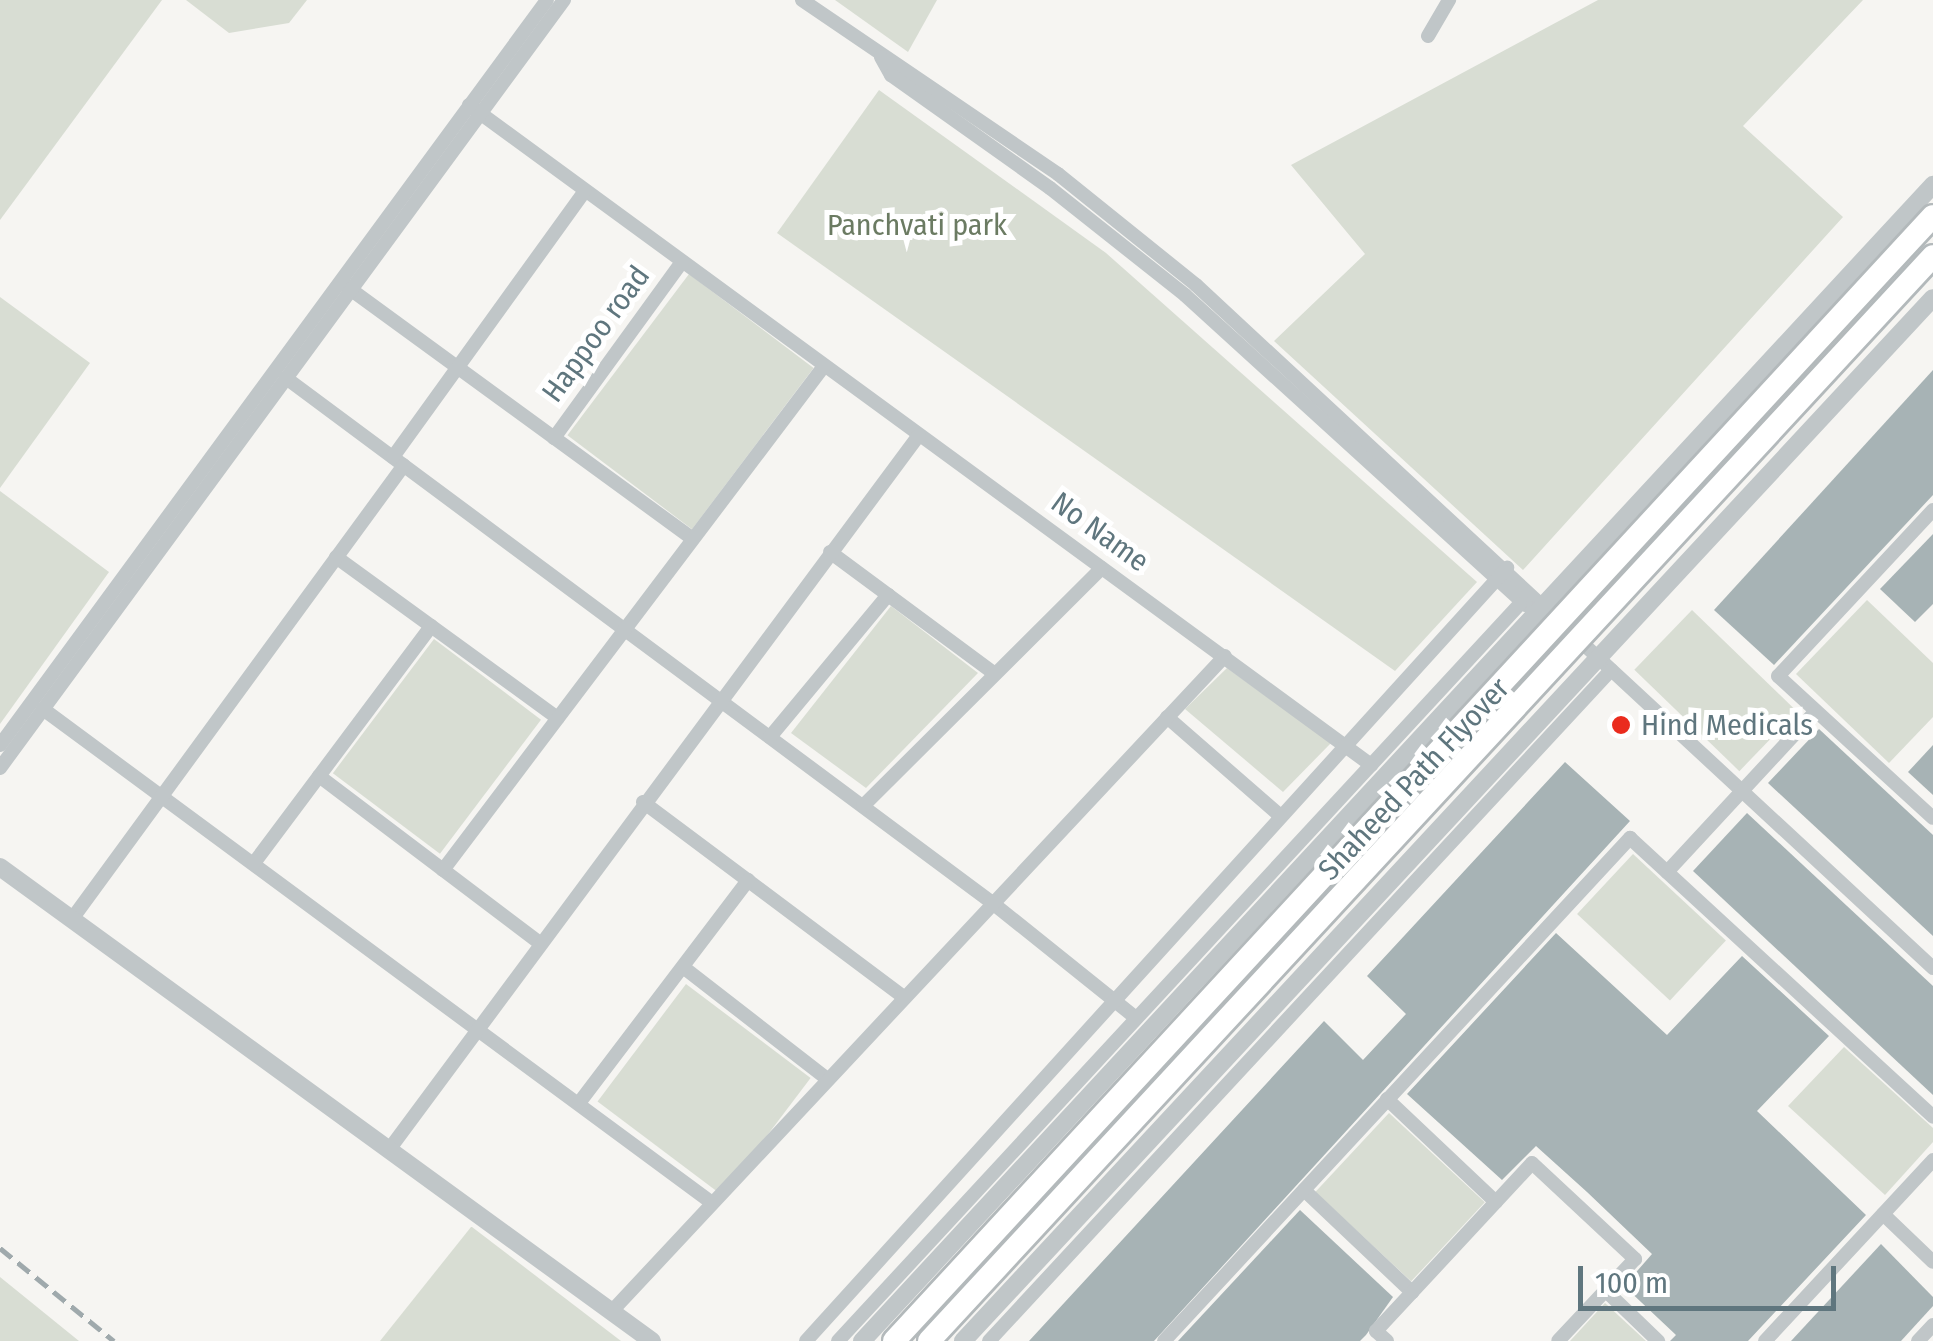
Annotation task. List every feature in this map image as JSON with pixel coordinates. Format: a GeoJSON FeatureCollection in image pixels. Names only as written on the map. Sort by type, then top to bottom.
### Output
{"type":"FeatureCollection","features":[{"type":"Feature","properties":{"kind":"highway","name":"Shaheed Path Flyover"},"geometry":{"type":"LineString","coordinates":[[894,1341],[1933,216]]}},
{"type":"Feature","properties":{"kind":"highway","name":"Shaheed Path Flyover"},"geometry":{"type":"LineString","coordinates":[[929,1341],[1933,256]]}},
{"type":"Feature","properties":{"kind":"street"},"geometry":{"type":"LineString","coordinates":[[475,110],[547,0]]}},
{"type":"Feature","properties":{"kind":"street"},"geometry":{"type":"LineString","coordinates":[[0,745],[475,110],[564,0]]}},
{"type":"Feature","properties":{"kind":"street"},"geometry":{"type":"LineString","coordinates":[[802,0],[881,57],[900,62],[1123,224],[1508,568],[1540,608],[1933,968]]}},
{"type":"Feature","properties":{"kind":"street"},"geometry":{"type":"LineString","coordinates":[[1428,36],[1449,0]]}},
{"type":"Feature","properties":{"kind":"street"},"geometry":{"type":"LineString","coordinates":[[881,57],[891,75],[1050,188],[1185,295],[1520,604],[1540,608]]}},
{"type":"Feature","properties":{"kind":"street","name":"No Name"},"geometry":{"type":"LineString","coordinates":[[475,110],[1346,742],[1371,765]]}},
{"type":"Feature","properties":{"kind":"street"},"geometry":{"type":"LineString","coordinates":[[862,1341],[1933,185]]}},
{"type":"Feature","properties":{"kind":"street"},"geometry":{"type":"LineString","coordinates":[[72,919],[336,557],[458,368],[585,191]]}},
{"type":"Feature","properties":{"kind":"street","name":"Happoo road"},"geometry":{"type":"LineString","coordinates":[[554,438],[682,262]]}},
{"type":"Feature","properties":{"kind":"street"},"geometry":{"type":"LineString","coordinates":[[346,286],[693,540]]}},
{"type":"Feature","properties":{"kind":"street"},"geometry":{"type":"LineString","coordinates":[[0,768],[286,378],[346,286]]}},
{"type":"Feature","properties":{"kind":"street"},"geometry":{"type":"LineString","coordinates":[[992,1340],[1933,298]]}},
{"type":"Feature","properties":{"kind":"street"},"geometry":{"type":"LineString","coordinates":[[444,870],[824,366]]}},
{"type":"Feature","properties":{"kind":"street"},"geometry":{"type":"LineString","coordinates":[[286,378],[990,901],[1118,998],[1136,1018]]}},
{"type":"Feature","properties":{"kind":"street"},"geometry":{"type":"LineString","coordinates":[[390,1146],[718,698],[919,434]]}},
{"type":"Feature","properties":{"kind":"street"},"geometry":{"type":"LineString","coordinates":[[1933,510],[1778,676],[1933,818]]}},
{"type":"Feature","properties":{"kind":"street"},"geometry":{"type":"LineString","coordinates":[[830,552],[995,674]]}},
{"type":"Feature","properties":{"kind":"street"},"geometry":{"type":"LineString","coordinates":[[336,557],[558,718]]}},
{"type":"Feature","properties":{"kind":"street"},"geometry":{"type":"LineString","coordinates":[[863,806],[1102,568]]}},
{"type":"Feature","properties":{"kind":"street"},"geometry":{"type":"LineString","coordinates":[[806,1341],[1118,998],[1278,814],[1508,568]]}},
{"type":"Feature","properties":{"kind":"street"},"geometry":{"type":"LineString","coordinates":[[770,737],[888,595]]}},
{"type":"Feature","properties":{"kind":"street"},"geometry":{"type":"LineString","coordinates":[[838,1341],[1520,604]]}},
{"type":"Feature","properties":{"kind":"street"},"geometry":{"type":"LineString","coordinates":[[254,863],[431,626]]}},
{"type":"Feature","properties":{"kind":"street"},"geometry":{"type":"LineString","coordinates":[[612,1311],[990,901],[1225,656]]}},
{"type":"Feature","properties":{"kind":"street"},"geometry":{"type":"LineString","coordinates":[[963,1341],[1277,1001],[1604,664]]}},
{"type":"Feature","properties":{"kind":"street"},"geometry":{"type":"LineString","coordinates":[[43,708],[712,1203]]}},
{"type":"Feature","properties":{"kind":"street"},"geometry":{"type":"LineString","coordinates":[[1666,872],[1816,710]]}},
{"type":"Feature","properties":{"kind":"street"},"geometry":{"type":"LineString","coordinates":[[1167,717],[1278,814]]}},
{"type":"Feature","properties":{"kind":"street"},"geometry":{"type":"LineString","coordinates":[[319,776],[540,942]]}},
{"type":"Feature","properties":{"kind":"street"},"geometry":{"type":"LineString","coordinates":[[643,802],[902,996]]}},
{"type":"Feature","properties":{"kind":"street"},"geometry":{"type":"LineString","coordinates":[[1164,1341],[1630,838],[1933,1117]]}},
{"type":"Feature","properties":{"kind":"street"},"geometry":{"type":"LineString","coordinates":[[0,868],[390,1146],[652,1341]]}},
{"type":"Feature","properties":{"kind":"street"},"geometry":{"type":"LineString","coordinates":[[580,1104],[748,880]]}},
{"type":"Feature","properties":{"kind":"street"},"geometry":{"type":"LineString","coordinates":[[682,967],[826,1078]]}},
{"type":"Feature","properties":{"kind":"street"},"geometry":{"type":"LineString","coordinates":[[1387,1100],[1496,1202]]}},
{"type":"Feature","properties":{"kind":"street"},"geometry":{"type":"LineString","coordinates":[[1765,1341],[1933,1160]]}},
{"type":"Feature","properties":{"kind":"street"},"geometry":{"type":"LineString","coordinates":[[1387,1341],[1376,1331],[1532,1164],[1635,1258],[1558,1341]]}},
{"type":"Feature","properties":{"kind":"street"},"geometry":{"type":"LineString","coordinates":[[1304,1190],[1412,1292]]}},
{"type":"Feature","properties":{"kind":"street"},"geometry":{"type":"LineString","coordinates":[[1883,1214],[1933,1262]]}},
{"type":"Feature","properties":{"kind":"street"},"geometry":{"type":"LineString","coordinates":[[1605,1290],[1658,1341]]}},
{"type":"Feature","properties":{"kind":"street"},"geometry":{"type":"LineString","coordinates":[[1918,1341],[1933,1325]]}},
{"type":"Feature","properties":{"kind":"green space"},"geometry":{"type":"Polygon","coordinates":[[[0,0],[162,0],[0,220],[0,0]]]}},
{"type":"Feature","properties":{"kind":"green space"},"geometry":{"type":"Polygon","coordinates":[[[186,0],[307,0],[289,23],[229,33],[186,0]]]}},
{"type":"Feature","properties":{"kind":"green space"},"geometry":{"type":"Polygon","coordinates":[[[835,0],[937,0],[908,52],[835,0]]]}},
{"type":"Feature","properties":{"kind":"green space"},"geometry":{"type":"Polygon","coordinates":[[[1598,0],[1863,0],[1743,126],[1843,217],[1523,570],[1274,341],[1365,254],[1291,165],[1598,0]]]}},
{"type":"Feature","properties":{"kind":"green space","name":"Panchvati park"},"geometry":{"type":"Polygon","coordinates":[[[879,90],[1106,253],[1477,582],[1395,671],[777,233],[879,90]]]}},
{"type":"Feature","properties":{"kind":"green space"},"geometry":{"type":"Polygon","coordinates":[[[689,274],[814,368],[692,529],[567,435],[689,274]]]}},
{"type":"Feature","properties":{"kind":"green space"},"geometry":{"type":"Polygon","coordinates":[[[0,297],[90,363],[0,488],[0,297]]]}},
{"type":"Feature","properties":{"kind":"green space"},"geometry":{"type":"Polygon","coordinates":[[[0,491],[109,572],[0,724],[0,491]]]}},
{"type":"Feature","properties":{"kind":"green space"},"geometry":{"type":"Polygon","coordinates":[[[1867,600],[1933,663],[1933,717],[1889,763],[1796,674],[1867,600]]]}},
{"type":"Feature","properties":{"kind":"green space"},"geometry":{"type":"Polygon","coordinates":[[[891,606],[978,673],[866,788],[791,733],[891,606]]]}},
{"type":"Feature","properties":{"kind":"green space"},"geometry":{"type":"Polygon","coordinates":[[[1692,610],[1797,711],[1739,771],[1634,670],[1692,610]]]}},
{"type":"Feature","properties":{"kind":"green space"},"geometry":{"type":"Polygon","coordinates":[[[434,639],[541,720],[440,854],[333,773],[434,639]]]}},
{"type":"Feature","properties":{"kind":"green space"},"geometry":{"type":"Polygon","coordinates":[[[1227,668],[1331,743],[1283,792],[1185,709],[1227,668]]]}},
{"type":"Feature","properties":{"kind":"green space"},"geometry":{"type":"Polygon","coordinates":[[[1633,854],[1726,941],[1670,1001],[1577,914],[1633,854]]]}},
{"type":"Feature","properties":{"kind":"green space"},"geometry":{"type":"Polygon","coordinates":[[[686,984],[811,1078],[722,1195],[598,1101],[686,984]]]}},
{"type":"Feature","properties":{"kind":"green space"},"geometry":{"type":"Polygon","coordinates":[[[1844,1047],[1933,1128],[1933,1142],[1885,1195],[1788,1106],[1844,1047]]]}},
{"type":"Feature","properties":{"kind":"green space"},"geometry":{"type":"Polygon","coordinates":[[[1389,1113],[1485,1202],[1411,1281],[1315,1192],[1389,1113]]]}},
{"type":"Feature","properties":{"kind":"green space"},"geometry":{"type":"Polygon","coordinates":[[[472,1227],[621,1341],[380,1341],[472,1227]]]}},
{"type":"Feature","properties":{"kind":"green space"},"geometry":{"type":"Polygon","coordinates":[[[0,1277],[79,1341],[0,1341],[0,1277]]]}},
{"type":"Feature","properties":{"kind":"green space"},"geometry":{"type":"Polygon","coordinates":[[[1605,1303],[1646,1341],[1570,1341],[1605,1303]]]}},
{"type":"Feature","properties":{"kind":"building"},"geometry":{"type":"Polygon","coordinates":[[[1933,370],[1933,495],[1774,665],[1714,610],[1933,370]]]}},
{"type":"Feature","properties":{"kind":"building"},"geometry":{"type":"Polygon","coordinates":[[[1933,534],[1933,604],[1915,622],[1880,589],[1933,534]]]}},
{"type":"Feature","properties":{"kind":"building"},"geometry":{"type":"Polygon","coordinates":[[[1819,729],[1933,835],[1933,936],[1768,783],[1819,729]]]}},
{"type":"Feature","properties":{"kind":"building"},"geometry":{"type":"Polygon","coordinates":[[[1933,745],[1933,795],[1908,772],[1933,745]]]}},
{"type":"Feature","properties":{"kind":"building"},"geometry":{"type":"Polygon","coordinates":[[[1565,762],[1630,821],[1154,1341],[1029,1341],[1324,1021],[1363,1060],[1406,1014],[1367,976],[1565,762]]]}},
{"type":"Feature","properties":{"kind":"building"},"geometry":{"type":"Polygon","coordinates":[[[1747,813],[1933,986],[1933,1095],[1693,871],[1747,813]]]}},
{"type":"Feature","properties":{"kind":"building"},"geometry":{"type":"Polygon","coordinates":[[[1556,933],[1667,1035],[1742,956],[1829,1036],[1757,1111],[1866,1215],[1748,1341],[1670,1341],[1676,1335],[1624,1286],[1652,1254],[1587,1192],[1536,1146],[1502,1180],[1407,1094],[1556,933]]]}},
{"type":"Feature","properties":{"kind":"building"},"geometry":{"type":"Polygon","coordinates":[[[1300,1210],[1393,1297],[1366,1335],[1360,1341],[1178,1341],[1300,1210]]]}},
{"type":"Feature","properties":{"kind":"building"},"geometry":{"type":"Polygon","coordinates":[[[1881,1244],[1933,1297],[1933,1306],[1901,1341],[1791,1341],[1881,1244]]]}},
{"type":"Feature","properties":{"kind":"railway"},"geometry":{"type":"LineString","coordinates":[[0,1248],[114,1341]]}},
{"type":"Feature","properties":{"kind":"place","name":"Hind Medicals"},"geometry":{"type":"Point","coordinates":[1621,725]}}]}
